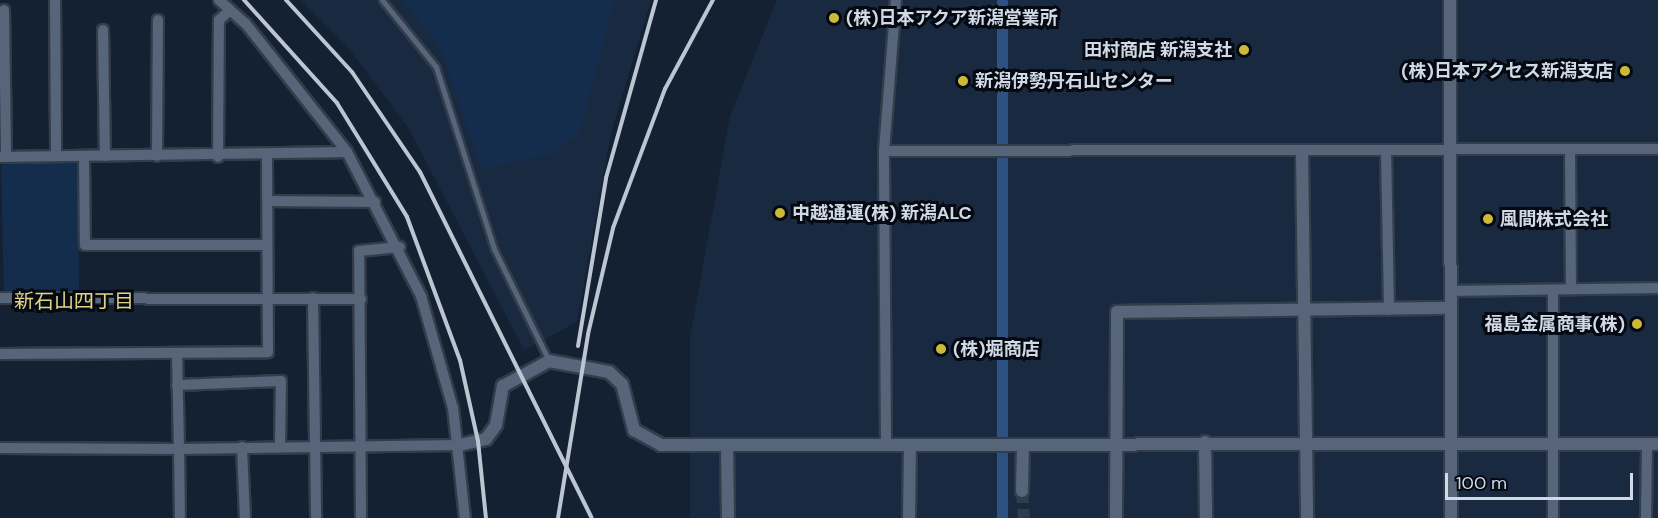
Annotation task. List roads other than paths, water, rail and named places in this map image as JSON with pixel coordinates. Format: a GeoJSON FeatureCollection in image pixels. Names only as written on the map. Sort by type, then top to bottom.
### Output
{"type":"FeatureCollection","features":[{"type":"Feature","properties":{"kind":"street"},"geometry":{"type":"LineString","coordinates":[[55,0],[56,156]]}},
{"type":"Feature","properties":{"kind":"street"},"geometry":{"type":"LineString","coordinates":[[219,0],[230,10],[347,152],[400,247],[421,296],[460,445],[465,518]]}},
{"type":"Feature","properties":{"kind":"street"},"geometry":{"type":"LineString","coordinates":[[886,445],[884,151],[896,0]]}},
{"type":"Feature","properties":{"kind":"street"},"geometry":{"type":"LineString","coordinates":[[1450,0],[1451,518]]}},
{"type":"Feature","properties":{"kind":"street"},"geometry":{"type":"LineString","coordinates":[[4,10],[3,157],[218,157],[347,152]]}},
{"type":"Feature","properties":{"kind":"street"},"geometry":{"type":"LineString","coordinates":[[218,157],[219,20],[230,10]]}},
{"type":"Feature","properties":{"kind":"street"},"geometry":{"type":"LineString","coordinates":[[157,156],[158,20]]}},
{"type":"Feature","properties":{"kind":"street"},"geometry":{"type":"LineString","coordinates":[[103,30],[105,156]]}},
{"type":"Feature","properties":{"kind":"street"},"geometry":{"type":"LineString","coordinates":[[884,151],[1658,149]]}},
{"type":"Feature","properties":{"kind":"street"},"geometry":{"type":"LineString","coordinates":[[1386,150],[1389,310]]}},
{"type":"Feature","properties":{"kind":"street"},"geometry":{"type":"LineString","coordinates":[[1570,150],[1571,290]]}},
{"type":"Feature","properties":{"kind":"street"},"geometry":{"type":"LineString","coordinates":[[1302,151],[1306,311],[1306,518]]}},
{"type":"Feature","properties":{"kind":"street"},"geometry":{"type":"LineString","coordinates":[[84,156],[85,245],[267,245]]}},
{"type":"Feature","properties":{"kind":"street"},"geometry":{"type":"LineString","coordinates":[[0,354],[268,352],[267,156]]}},
{"type":"Feature","properties":{"kind":"street"},"geometry":{"type":"LineString","coordinates":[[268,201],[375,202]]}},
{"type":"Feature","properties":{"kind":"street"},"geometry":{"type":"LineString","coordinates":[[361,518],[359,251],[400,247]]}},
{"type":"Feature","properties":{"kind":"street"},"geometry":{"type":"LineString","coordinates":[[1450,291],[1658,288]]}},
{"type":"Feature","properties":{"kind":"street"},"geometry":{"type":"LineString","coordinates":[[1553,290],[1553,518]]}},
{"type":"Feature","properties":{"kind":"street"},"geometry":{"type":"LineString","coordinates":[[0,298],[361,299]]}},
{"type":"Feature","properties":{"kind":"street"},"geometry":{"type":"LineString","coordinates":[[313,298],[316,518]]}},
{"type":"Feature","properties":{"kind":"street"},"geometry":{"type":"LineString","coordinates":[[1116,518],[1117,312],[1450,308]]}},
{"type":"Feature","properties":{"kind":"street"},"geometry":{"type":"LineString","coordinates":[[177,352],[180,518]]}},
{"type":"Feature","properties":{"kind":"street"},"geometry":{"type":"LineString","coordinates":[[0,448],[179,449],[460,445],[486,439],[496,425],[503,386],[549,360],[601,368],[617,378],[626,393],[630,424],[648,442],[727,445],[1450,441],[1652,443],[1646,518]]}},
{"type":"Feature","properties":{"kind":"street"},"geometry":{"type":"LineString","coordinates":[[177,386],[281,381],[280,447]]}},
{"type":"Feature","properties":{"kind":"street"},"geometry":{"type":"LineString","coordinates":[[1205,442],[1206,518]]}},
{"type":"Feature","properties":{"kind":"street"},"geometry":{"type":"LineString","coordinates":[[727,445],[728,518]]}},
{"type":"Feature","properties":{"kind":"street"},"geometry":{"type":"LineString","coordinates":[[909,518],[910,445]]}},
{"type":"Feature","properties":{"kind":"street"},"geometry":{"type":"LineString","coordinates":[[1022,491],[1023,445]]}},
{"type":"Feature","properties":{"kind":"street"},"geometry":{"type":"LineString","coordinates":[[242,447],[245,518]]}},
{"type":"Feature","properties":{"kind":"lane"},"geometry":{"type":"LineString","coordinates":[[382,0],[436,67],[494,249],[549,360]]}},
{"type":"Feature","properties":{"kind":"tunnel"},"geometry":{"type":"LineString","coordinates":[[1022,491],[1024,518]]}},
{"type":"Feature","properties":{"kind":"railway"},"geometry":{"type":"LineString","coordinates":[[244,0],[337,103],[407,217],[460,360],[478,441],[486,518]]}},
{"type":"Feature","properties":{"kind":"railway"},"geometry":{"type":"LineString","coordinates":[[286,0],[352,72],[420,172],[592,518]]}},
{"type":"Feature","properties":{"kind":"railway"},"geometry":{"type":"LineString","coordinates":[[578,346],[606,178],[656,0]]}},
{"type":"Feature","properties":{"kind":"railway"},"geometry":{"type":"LineString","coordinates":[[558,518],[588,334],[613,228],[665,89],[713,0]]}},
{"type":"Feature","properties":{"kind":"place","name":"(株)日本アクア新潟営業所"},"geometry":{"type":"Point","coordinates":[834,18]}},
{"type":"Feature","properties":{"kind":"place","name":"田村商店 新潟支社"},"geometry":{"type":"Point","coordinates":[1244,50]}},
{"type":"Feature","properties":{"kind":"place","name":"(株)日本アクセス新潟支店"},"geometry":{"type":"Point","coordinates":[1625,71]}},
{"type":"Feature","properties":{"kind":"place","name":"新潟伊勢丹石山センター"},"geometry":{"type":"Point","coordinates":[963,81]}},
{"type":"Feature","properties":{"kind":"place","name":"中越通運(株) 新潟ALC"},"geometry":{"type":"Point","coordinates":[780,213]}},
{"type":"Feature","properties":{"kind":"place","name":"風間株式会社"},"geometry":{"type":"Point","coordinates":[1488,219]}},
{"type":"Feature","properties":{"kind":"place","name":"福島金属商事(株)"},"geometry":{"type":"Point","coordinates":[1637,324]}},
{"type":"Feature","properties":{"kind":"place","name":"(株)堀商店"},"geometry":{"type":"Point","coordinates":[941,349]}},
{"type":"Feature","properties":{"kind":"district","name":"新石山四丁目"},"geometry":{"type":"Point","coordinates":[74,301]}}]}
